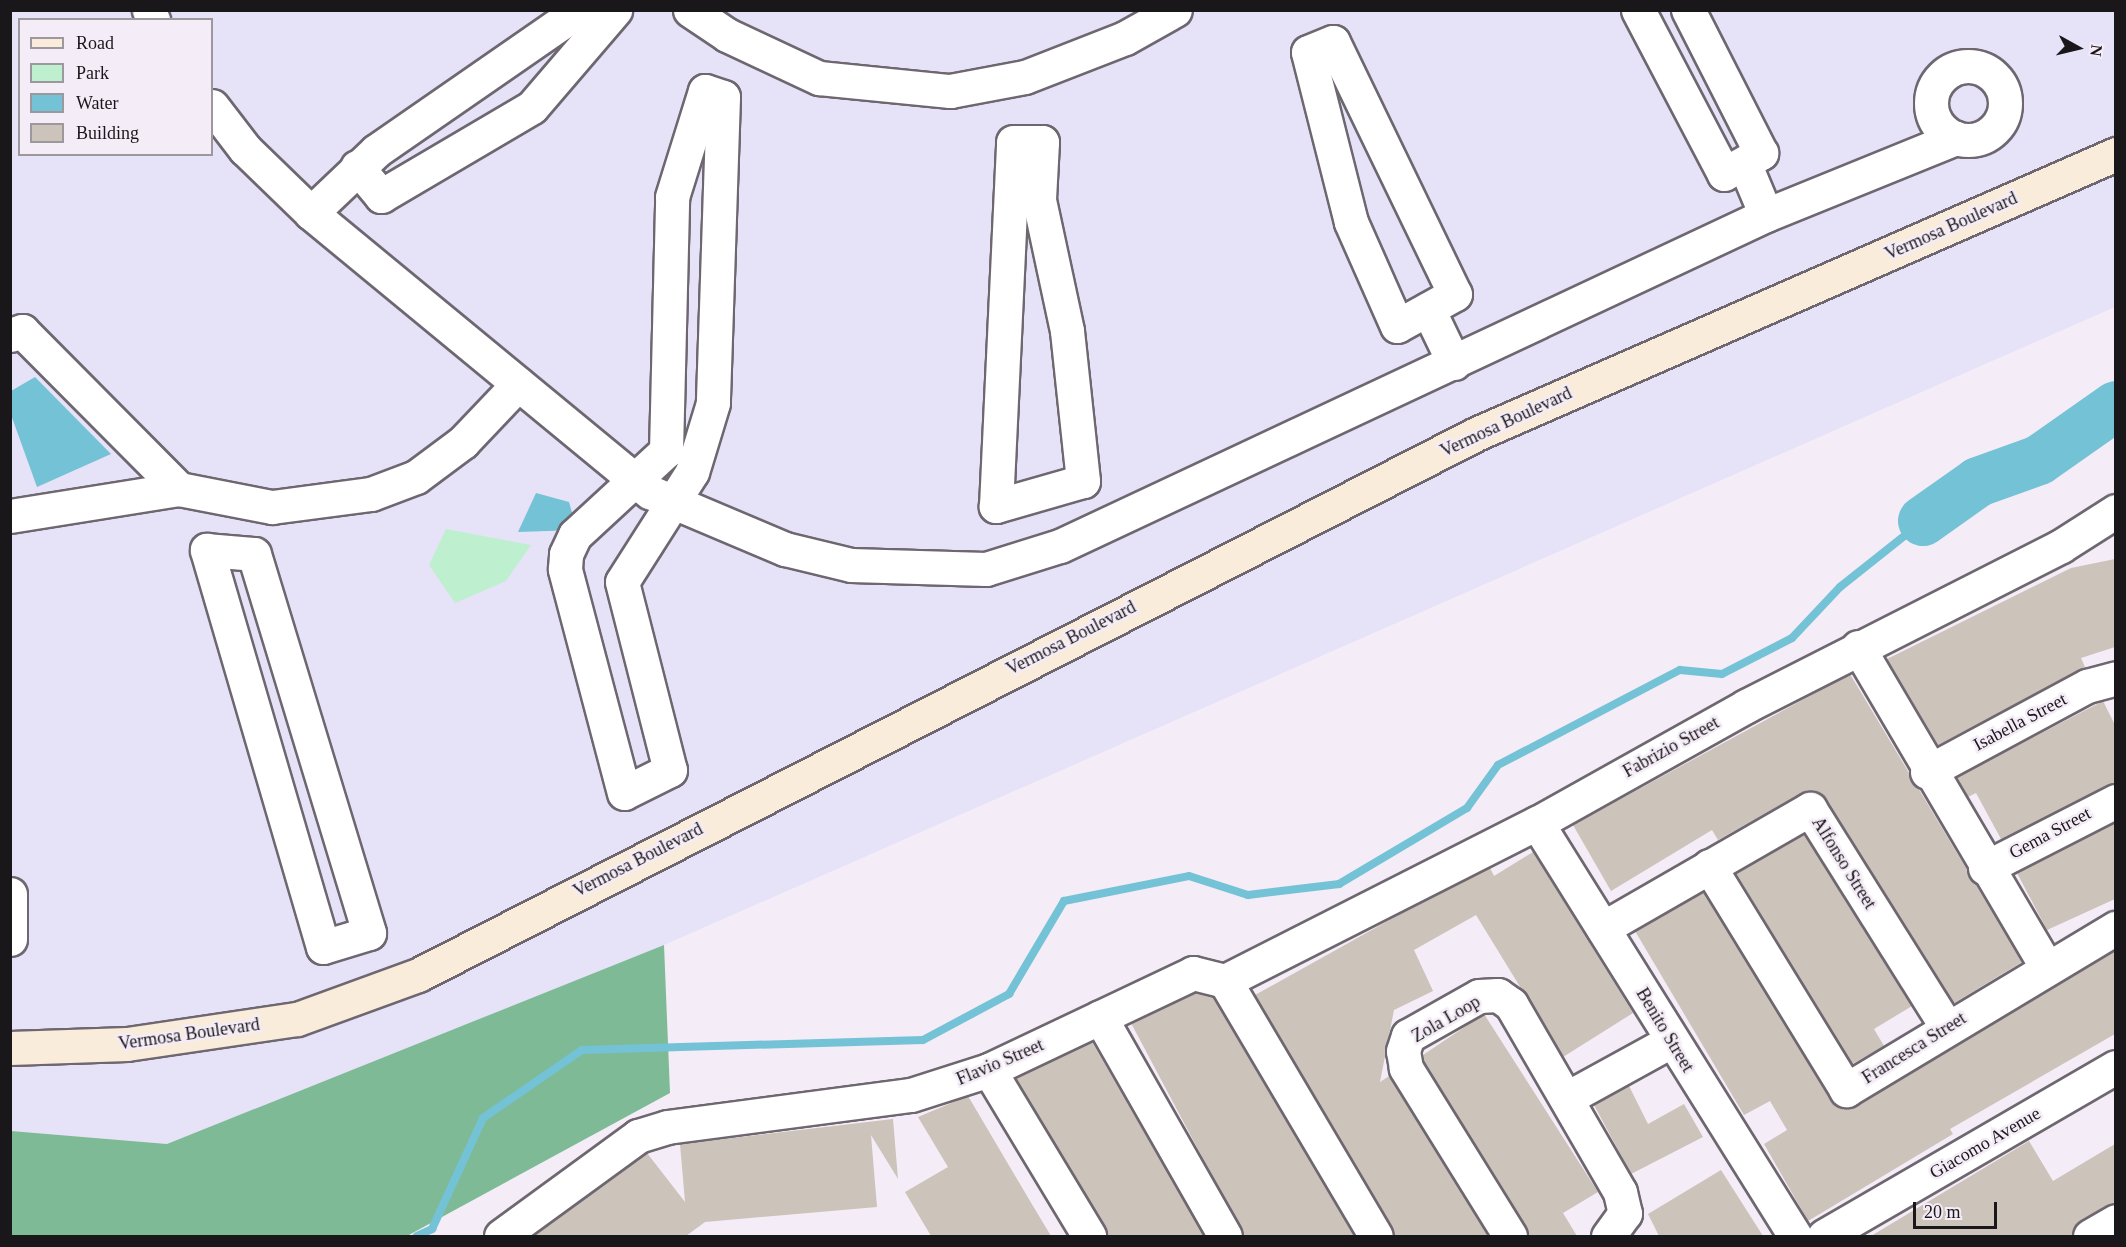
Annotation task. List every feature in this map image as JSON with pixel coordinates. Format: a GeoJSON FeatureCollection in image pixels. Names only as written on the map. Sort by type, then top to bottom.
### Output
{"type":"FeatureCollection","features":[{"type":"Feature","properties":{"kind":"main road","name":"Vermosa Boulevard"},"geometry":{"type":"LineString","coordinates":[[10,1048],[127,1044],[297,1019],[418,975],[1476,434],[2115,154]]}},
{"type":"Feature","properties":{"kind":"street"},"geometry":{"type":"LineString","coordinates":[[311,213],[357,167],[580,10]]}},
{"type":"Feature","properties":{"kind":"street"},"geometry":{"type":"LineString","coordinates":[[357,167],[381,196],[532,107],[615,10]]}},
{"type":"Feature","properties":{"kind":"street"},"geometry":{"type":"LineString","coordinates":[[690,10],[727,35],[819,78],[950,91],[1025,77],[1125,38],[1175,10]]}},
{"type":"Feature","properties":{"kind":"street"},"geometry":{"type":"LineString","coordinates":[[1638,10],[1724,174],[1745,165],[1761,153],[1688,10]]}},
{"type":"Feature","properties":{"kind":"street"},"geometry":{"type":"LineString","coordinates":[[1333,42],[1455,294],[1428,309],[1397,326],[1351,222],[1308,51],[1333,42]]}},
{"type":"Feature","properties":{"kind":"street"},"geometry":{"type":"LineString","coordinates":[[705,91],[723,97],[713,403],[692,472],[670,503],[622,582],[670,770],[624,793],[565,569],[575,535],[666,451],[672,197],[705,91]]}},
{"type":"Feature","properties":{"kind":"street"},"geometry":{"type":"LineString","coordinates":[[213,107],[245,149],[311,213],[636,481],[670,503],[785,549],[851,565],[986,569],[1060,546],[1766,215],[1956,138]]}},
{"type":"Feature","properties":{"kind":"street"},"geometry":{"type":"LineString","coordinates":[[1013,142],[1042,142],[1040,200],[1067,331],[1083,481],[1042,497],[996,506],[1013,142]]}},
{"type":"Feature","properties":{"kind":"street"},"geometry":{"type":"LineString","coordinates":[[1745,165],[1766,215]]}},
{"type":"Feature","properties":{"kind":"street"},"geometry":{"type":"LineString","coordinates":[[1428,309],[1454,363]]}},
{"type":"Feature","properties":{"kind":"street"},"geometry":{"type":"LineString","coordinates":[[10,335],[22,332],[178,489]]}},
{"type":"Feature","properties":{"kind":"street"},"geometry":{"type":"LineString","coordinates":[[13,508],[178,489],[272,507],[327,502],[371,494],[416,477],[463,442],[518,384]]}},
{"type":"Feature","properties":{"kind":"street"},"geometry":{"type":"LineString","coordinates":[[666,451],[692,472]]}},
{"type":"Feature","properties":{"kind":"street"},"geometry":{"type":"LineString","coordinates":[[1042,497],[1060,546]]}},
{"type":"Feature","properties":{"kind":"street"},"geometry":{"type":"LineString","coordinates":[[233,501],[233,551]]}},
{"type":"Feature","properties":{"kind":"street","name":"Fabrizio Street"},"geometry":{"type":"LineString","coordinates":[[1225,981],[1537,823],[1858,647],[2061,546],[2115,512]]}},
{"type":"Feature","properties":{"kind":"street"},"geometry":{"type":"LineString","coordinates":[[2061,546],[2115,541]]}},
{"type":"Feature","properties":{"kind":"street"},"geometry":{"type":"LineString","coordinates":[[207,550],[233,551],[254,554],[369,933],[323,947],[207,550]]}},
{"type":"Feature","properties":{"kind":"street"},"geometry":{"type":"LineString","coordinates":[[1858,647],[1927,772],[2046,966]]}},
{"type":"Feature","properties":{"kind":"street","name":"Isabella Street"},"geometry":{"type":"LineString","coordinates":[[1927,772],[2087,686],[2115,678]]}},
{"type":"Feature","properties":{"kind":"street","name":"Gema Street"},"geometry":{"type":"LineString","coordinates":[[1985,868],[2115,801]]}},
{"type":"Feature","properties":{"kind":"street","name":"Alfonso Street"},"geometry":{"type":"LineString","coordinates":[[1603,928],[1810,809],[1947,1027]]}},
{"type":"Feature","properties":{"kind":"street","name":"Benito Street"},"geometry":{"type":"LineString","coordinates":[[1537,823],[1671,1041],[1795,1236]]}},
{"type":"Feature","properties":{"kind":"street","name":"Francesca Street"},"geometry":{"type":"LineString","coordinates":[[1709,866],[1846,1090],[2046,966],[2115,928]]}},
{"type":"Feature","properties":{"kind":"street"},"geometry":{"type":"LineString","coordinates":[[10,894],[10,939]]}},
{"type":"Feature","properties":{"kind":"street","name":"Flavio Street"},"geometry":{"type":"LineString","coordinates":[[501,1236],[638,1136],[667,1127],[911,1095],[989,1070],[1193,974],[1225,981]]}},
{"type":"Feature","properties":{"kind":"street"},"geometry":{"type":"LineString","coordinates":[[1225,981],[1376,1236]]}},
{"type":"Feature","properties":{"kind":"street","name":"Zola Loop"},"geometry":{"type":"LineString","coordinates":[[1510,1236],[1406,1068],[1408,1036],[1479,996],[1498,995],[1511,1004],[1569,1097],[1620,1192],[1625,1213],[1608,1236]]}},
{"type":"Feature","properties":{"kind":"street"},"geometry":{"type":"LineString","coordinates":[[1100,1017],[1225,1236]]}},
{"type":"Feature","properties":{"kind":"street"},"geometry":{"type":"LineString","coordinates":[[1569,1097],[1671,1041]]}},
{"type":"Feature","properties":{"kind":"street","name":"Giacomo Avenue"},"geometry":{"type":"LineString","coordinates":[[1824,1236],[2115,1067]]}},
{"type":"Feature","properties":{"kind":"street"},"geometry":{"type":"LineString","coordinates":[[989,1070],[1089,1236]]}},
{"type":"Feature","properties":{"kind":"street"},"geometry":{"type":"LineString","coordinates":[[2090,1236],[2115,1221]]}},
{"type":"Feature","properties":{"kind":"shaded area"},"geometry":{"type":"Polygon","coordinates":[[[10,11],[2115,11],[2115,307],[664,945],[167,1144],[11,1131],[10,11]]]}},
{"type":"Feature","properties":{"kind":"green space"},"geometry":{"type":"Polygon","coordinates":[[[446,529],[531,545],[506,581],[455,603],[429,565],[446,529]]]}},
{"type":"Feature","properties":{"kind":"green space"},"geometry":{"type":"Polygon","coordinates":[[[664,945],[670,1093],[407,1236],[11,1236],[11,1131],[167,1144],[664,945]]]}},
{"type":"Feature","properties":{"kind":"water"},"geometry":{"type":"Polygon","coordinates":[[[35,377],[111,454],[37,487],[10,412],[11,391],[35,377]]]}},
{"type":"Feature","properties":{"kind":"water"},"geometry":{"type":"Polygon","coordinates":[[[536,493],[569,502],[577,530],[518,532],[536,493]]]}},
{"type":"Feature","properties":{"kind":"building"},"geometry":{"type":"Polygon","coordinates":[[[2115,559],[2115,647],[2081,658],[2085,667],[1938,745],[1887,659],[2071,568],[2115,559]]]}},
{"type":"Feature","properties":{"kind":"building"},"geometry":{"type":"Polygon","coordinates":[[[1850,674],[2022,962],[1954,1003],[1818,792],[1801,793],[1718,840],[1712,830],[1611,891],[1573,825],[1850,674]]]}},
{"type":"Feature","properties":{"kind":"building"},"geometry":{"type":"Polygon","coordinates":[[[2103,701],[2115,725],[2115,783],[2001,839],[1976,793],[1968,797],[1957,777],[2103,701]]]}},
{"type":"Feature","properties":{"kind":"building"},"geometry":{"type":"Polygon","coordinates":[[[2115,822],[2115,899],[2047,930],[2017,873],[2115,822]]]}},
{"type":"Feature","properties":{"kind":"building"},"geometry":{"type":"Polygon","coordinates":[[[1804,834],[1912,1006],[1874,1029],[1884,1046],[1852,1064],[1736,873],[1804,834]]]}},
{"type":"Feature","properties":{"kind":"building"},"geometry":{"type":"Polygon","coordinates":[[[1533,852],[1633,1013],[1563,1057],[1476,915],[1414,950],[1433,991],[1394,1010],[1380,1082],[1389,1076],[1488,1236],[1395,1236],[1255,995],[1411,908],[1490,868],[1494,876],[1533,852]]]}},
{"type":"Feature","properties":{"kind":"building"},"geometry":{"type":"Polygon","coordinates":[[[1703,892],[1838,1107],[1856,1106],[2115,950],[2115,1034],[1950,1129],[1953,1134],[1808,1221],[1764,1144],[1787,1130],[1770,1101],[1744,1115],[1635,931],[1703,892]]]}},
{"type":"Feature","properties":{"kind":"building"},"geometry":{"type":"Polygon","coordinates":[[[1197,993],[1213,997],[1354,1236],[1244,1236],[1131,1023],[1197,993]]]}},
{"type":"Feature","properties":{"kind":"building"},"geometry":{"type":"Polygon","coordinates":[[[1484,1014],[1598,1192],[1563,1213],[1577,1236],[1529,1236],[1424,1061],[1423,1055],[1484,1014]]]}},
{"type":"Feature","properties":{"kind":"building"},"geometry":{"type":"Polygon","coordinates":[[[1092,1042],[1204,1236],[1108,1236],[1016,1078],[1092,1042]]]}},
{"type":"Feature","properties":{"kind":"building"},"geometry":{"type":"Polygon","coordinates":[[[1629,1086],[1648,1124],[1684,1104],[1703,1137],[1631,1174],[1594,1105],[1629,1086]]]}},
{"type":"Feature","properties":{"kind":"building"},"geometry":{"type":"Polygon","coordinates":[[[968,1096],[1051,1236],[931,1236],[905,1192],[948,1167],[918,1117],[968,1096]]]}},
{"type":"Feature","properties":{"kind":"building"},"geometry":{"type":"Polygon","coordinates":[[[893,1119],[898,1179],[871,1135],[877,1207],[705,1222],[686,1236],[532,1236],[647,1153],[685,1202],[680,1144],[893,1119]]]}},
{"type":"Feature","properties":{"kind":"building"},"geometry":{"type":"Polygon","coordinates":[[[2029,1141],[2053,1181],[2115,1144],[2115,1202],[2081,1220],[2071,1236],[1871,1236],[2029,1141]]]}},
{"type":"Feature","properties":{"kind":"building"},"geometry":{"type":"Polygon","coordinates":[[[1721,1170],[1763,1236],[1659,1236],[1648,1214],[1721,1170]]]}},
{"type":"Feature","properties":{"kind":"waterway"},"geometry":{"type":"LineString","coordinates":[[1923,521],[1978,482],[2039,460],[2116,406]]}},
{"type":"Feature","properties":{"kind":"waterway"},"geometry":{"type":"LineString","coordinates":[[417,1236],[432,1229],[483,1118],[582,1050],[923,1040],[1009,994],[1064,901],[1189,876],[1248,895],[1339,884],[1467,808],[1498,765],[1680,670],[1722,674],[1792,638],[1840,587],[1923,521]]}}]}
